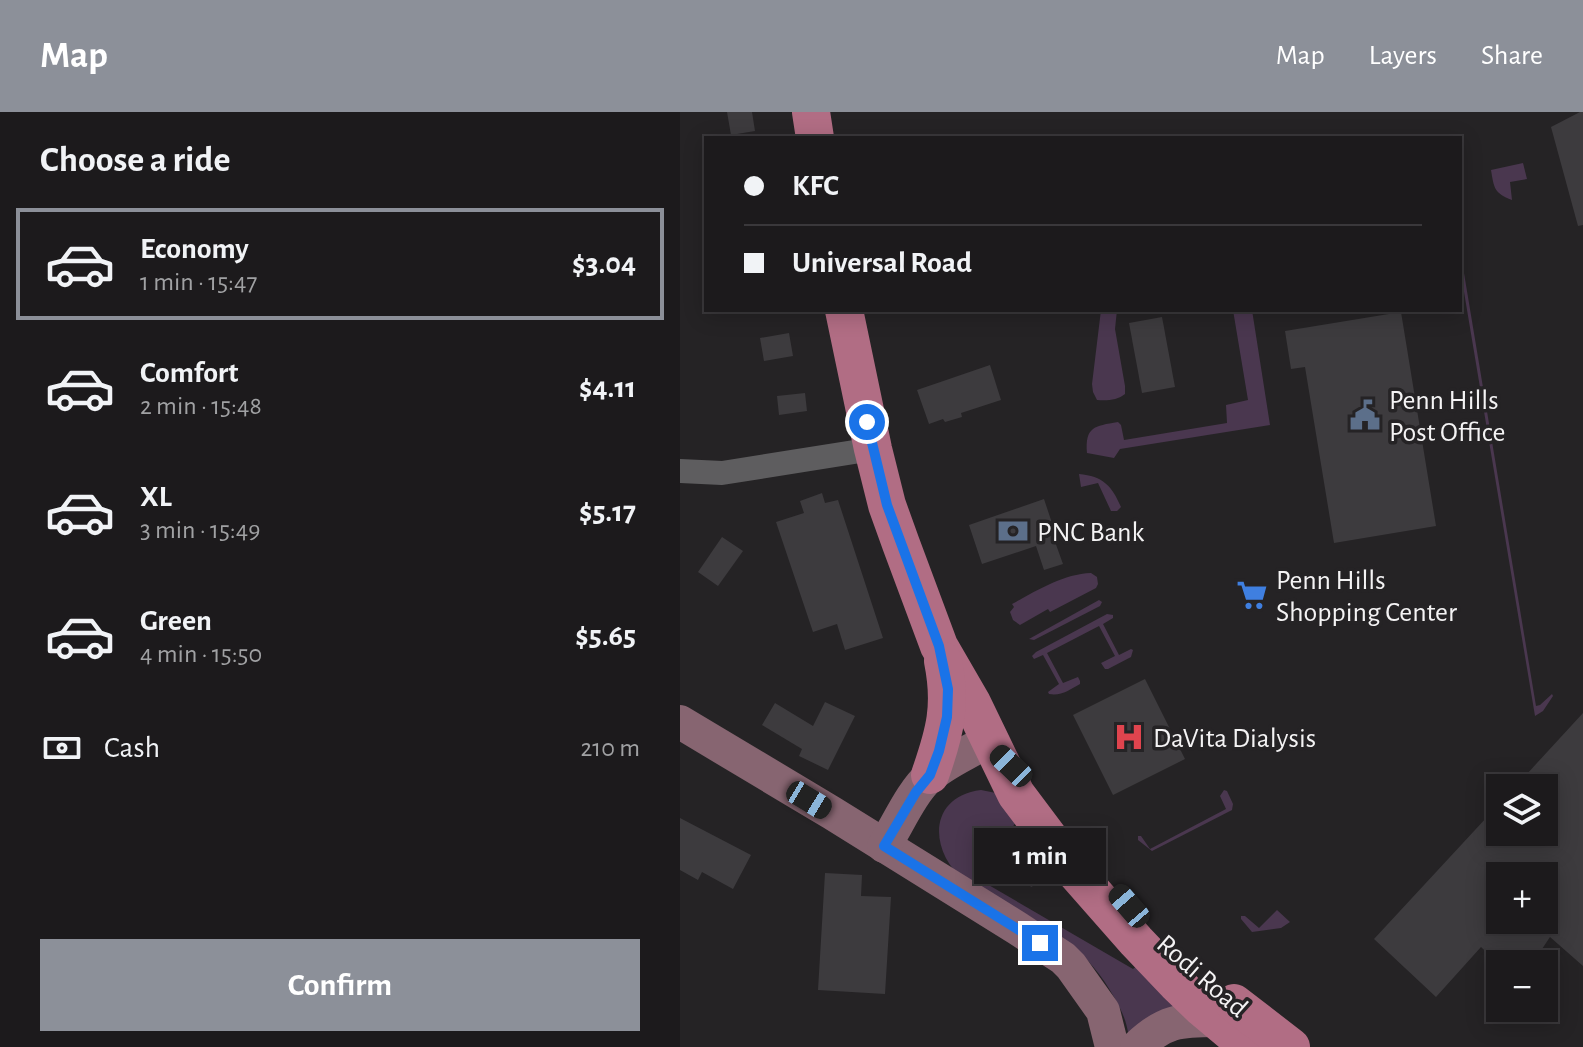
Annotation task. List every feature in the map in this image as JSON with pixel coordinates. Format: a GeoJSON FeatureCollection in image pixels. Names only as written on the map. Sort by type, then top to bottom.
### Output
{"type":"FeatureCollection","features":[{"type":"Feature","properties":{"kind":"main road"},"geometry":{"type":"LineString","coordinates":[[811,112],[815,136]]}},
{"type":"Feature","properties":{"kind":"main road","name":"Rodi Road"},"geometry":{"type":"LineString","coordinates":[[844,312],[887,505],[939,646],[972,703],[1016,794],[1070,866],[1176,983],[1250,1047]]}},
{"type":"Feature","properties":{"kind":"main road"},"geometry":{"type":"LineString","coordinates":[[930,775],[944,732],[948,702],[939,646]]}},
{"type":"Feature","properties":{"kind":"main road","name":"Rodi Road"},"geometry":{"type":"LineString","coordinates":[[993,746],[1041,796],[1107,881],[1148,927],[1191,969],[1291,1047]]}},
{"type":"Feature","properties":{"kind":"street"},"geometry":{"type":"LineString","coordinates":[[680,471],[722,473],[873,449]]}},
{"type":"Feature","properties":{"kind":"street"},"geometry":{"type":"LineString","coordinates":[[680,722],[963,894],[1071,966],[1103,1011],[1112,1047]]}},
{"type":"Feature","properties":{"kind":"street"},"geometry":{"type":"LineString","coordinates":[[891,850],[916,792],[930,775],[993,746]]}},
{"type":"Feature","properties":{"kind":"street"},"geometry":{"type":"LineString","coordinates":[[891,850],[916,830],[930,804],[965,777],[993,746]]}},
{"type":"Feature","properties":{"kind":"street"},"geometry":{"type":"LineString","coordinates":[[1137,1047],[1152,1033],[1172,1022],[1216,1020]]}},
{"type":"Feature","properties":{"kind":"shaded area"},"geometry":{"type":"Polygon","coordinates":[[[1523,163],[1527,179],[1510,182],[1512,200],[1496,189],[1491,170],[1523,163]]]}},
{"type":"Feature","properties":{"kind":"shaded area"},"geometry":{"type":"Polygon","coordinates":[[[1462,261],[1536,706],[1553,696],[1543,711],[1535,716],[1462,280],[1462,261]]]}},
{"type":"Feature","properties":{"kind":"shaded area"},"geometry":{"type":"Polygon","coordinates":[[[1101,312],[1117,312],[1115,329],[1125,394],[1119,398],[1097,400],[1092,384],[1101,312]]]}},
{"type":"Feature","properties":{"kind":"shaded area"},"geometry":{"type":"Polygon","coordinates":[[[1233,312],[1252,312],[1270,425],[1120,449],[1114,458],[1087,453],[1090,433],[1103,425],[1118,422],[1124,440],[1227,423],[1226,405],[1248,400],[1233,312]]]}},
{"type":"Feature","properties":{"kind":"shaded area"},"geometry":{"type":"Polygon","coordinates":[[[1079,474],[1106,483],[1121,507],[1111,511],[1098,483],[1081,487],[1079,474]]]}},
{"type":"Feature","properties":{"kind":"shaded area"},"geometry":{"type":"Polygon","coordinates":[[[1091,573],[1097,577],[1096,588],[1020,625],[1013,620],[1010,612],[1014,607],[1012,604],[1060,580],[1091,573]]]}},
{"type":"Feature","properties":{"kind":"shaded area"},"geometry":{"type":"Polygon","coordinates":[[[1099,600],[1102,602],[1100,606],[1034,640],[1029,639],[1099,600]]]}},
{"type":"Feature","properties":{"kind":"shaded area"},"geometry":{"type":"Polygon","coordinates":[[[1107,614],[1113,615],[1113,618],[1103,624],[1119,655],[1131,649],[1131,657],[1105,669],[1101,663],[1115,656],[1099,626],[1047,653],[1063,683],[1078,677],[1080,681],[1080,684],[1065,692],[1049,694],[1059,684],[1043,655],[1034,659],[1032,656],[1107,614]]]}},
{"type":"Feature","properties":{"kind":"shaded area"},"geometry":{"type":"Polygon","coordinates":[[[981,790],[996,793],[1019,817],[980,880],[1133,969],[1141,963],[1183,1003],[1129,1038],[1117,1002],[1085,958],[1049,928],[965,881],[953,869],[940,841],[939,827],[943,814],[951,803],[963,795],[981,790]]]}},
{"type":"Feature","properties":{"kind":"shaded area"},"geometry":{"type":"Polygon","coordinates":[[[1224,790],[1233,804],[1232,810],[1152,851],[1138,840],[1141,836],[1150,849],[1226,809],[1220,796],[1224,790]]]}},
{"type":"Feature","properties":{"kind":"shaded area"},"geometry":{"type":"Polygon","coordinates":[[[1277,910],[1290,922],[1281,928],[1252,932],[1241,919],[1245,916],[1259,928],[1277,910]]]}},
{"type":"Feature","properties":{"kind":"building"},"geometry":{"type":"Polygon","coordinates":[[[727,112],[752,112],[755,131],[731,135],[727,112]]]}},
{"type":"Feature","properties":{"kind":"building"},"geometry":{"type":"Polygon","coordinates":[[[1583,112],[1583,225],[1578,226],[1551,127],[1583,112]]]}},
{"type":"Feature","properties":{"kind":"building","name":"Penn Hills Post Office"},"geometry":{"type":"Polygon","coordinates":[[[1401,312],[1436,526],[1334,543],[1305,367],[1291,369],[1285,331],[1401,312]]]}},
{"type":"Feature","properties":{"kind":"building"},"geometry":{"type":"Polygon","coordinates":[[[1162,317],[1175,387],[1142,393],[1129,323],[1162,317]]]}},
{"type":"Feature","properties":{"kind":"building"},"geometry":{"type":"Polygon","coordinates":[[[789,333],[793,356],[764,361],[760,338],[789,333]]]}},
{"type":"Feature","properties":{"kind":"building"},"geometry":{"type":"Polygon","coordinates":[[[990,365],[1001,400],[961,413],[962,417],[929,424],[917,390],[990,365]]]}},
{"type":"Feature","properties":{"kind":"building"},"geometry":{"type":"Polygon","coordinates":[[[805,393],[807,411],[779,415],[777,396],[805,393]]]}},
{"type":"Feature","properties":{"kind":"building"},"geometry":{"type":"Polygon","coordinates":[[[822,493],[825,503],[838,500],[883,638],[845,650],[837,624],[813,632],[776,522],[804,513],[800,501],[822,493]]]}},
{"type":"Feature","properties":{"kind":"building","name":"PNC Bank"},"geometry":{"type":"Polygon","coordinates":[[[1044,499],[1063,564],[1044,570],[1036,546],[982,564],[969,525],[1044,499]]]}},
{"type":"Feature","properties":{"kind":"building"},"geometry":{"type":"Polygon","coordinates":[[[722,537],[743,551],[718,586],[698,572],[722,537]]]}},
{"type":"Feature","properties":{"kind":"building","name":"DaVita Dialysis"},"geometry":{"type":"Polygon","coordinates":[[[1145,679],[1185,759],[1113,795],[1073,715],[1145,679]]]}},
{"type":"Feature","properties":{"kind":"building"},"geometry":{"type":"Polygon","coordinates":[[[825,702],[855,716],[828,770],[799,756],[802,749],[762,725],[775,703],[813,726],[825,702]]]}},
{"type":"Feature","properties":{"kind":"building"},"geometry":{"type":"Polygon","coordinates":[[[1583,713],[1583,966],[1550,937],[1541,950],[1486,952],[1481,947],[1436,997],[1374,939],[1486,818],[1486,846],[1558,846],[1558,774],[1527,774],[1583,713]]]}},
{"type":"Feature","properties":{"kind":"building"},"geometry":{"type":"Polygon","coordinates":[[[680,818],[751,855],[733,889],[702,872],[698,880],[680,870],[680,818]]]}},
{"type":"Feature","properties":{"kind":"building"},"geometry":{"type":"Polygon","coordinates":[[[1008,834],[1023,840],[1042,865],[1032,887],[992,869],[1008,834]]]}},
{"type":"Feature","properties":{"kind":"building"},"geometry":{"type":"Polygon","coordinates":[[[825,873],[862,875],[861,896],[891,897],[885,994],[818,990],[825,873]]]}},
{"type":"Feature","properties":{"kind":"place","name":"Penn Hills Post Office"},"geometry":{"type":"Point","coordinates":[1365,415]}},
{"type":"Feature","properties":{"kind":"place","name":"PNC Bank"},"geometry":{"type":"Point","coordinates":[1013,531]}},
{"type":"Feature","properties":{"kind":"place","name":"Penn Hills Shopping Center"},"geometry":{"type":"Point","coordinates":[1252,595]}},
{"type":"Feature","properties":{"kind":"place","name":"DaVita Dialysis"},"geometry":{"type":"Point","coordinates":[1129,737]}},
{"type":"Feature","properties":{"kind":"route"},"geometry":{"type":"LineString","coordinates":[[867,422],[887,505],[939,646],[948,689],[947,717],[930,775],[916,792],[884,846],[1040,943]]}}]}
